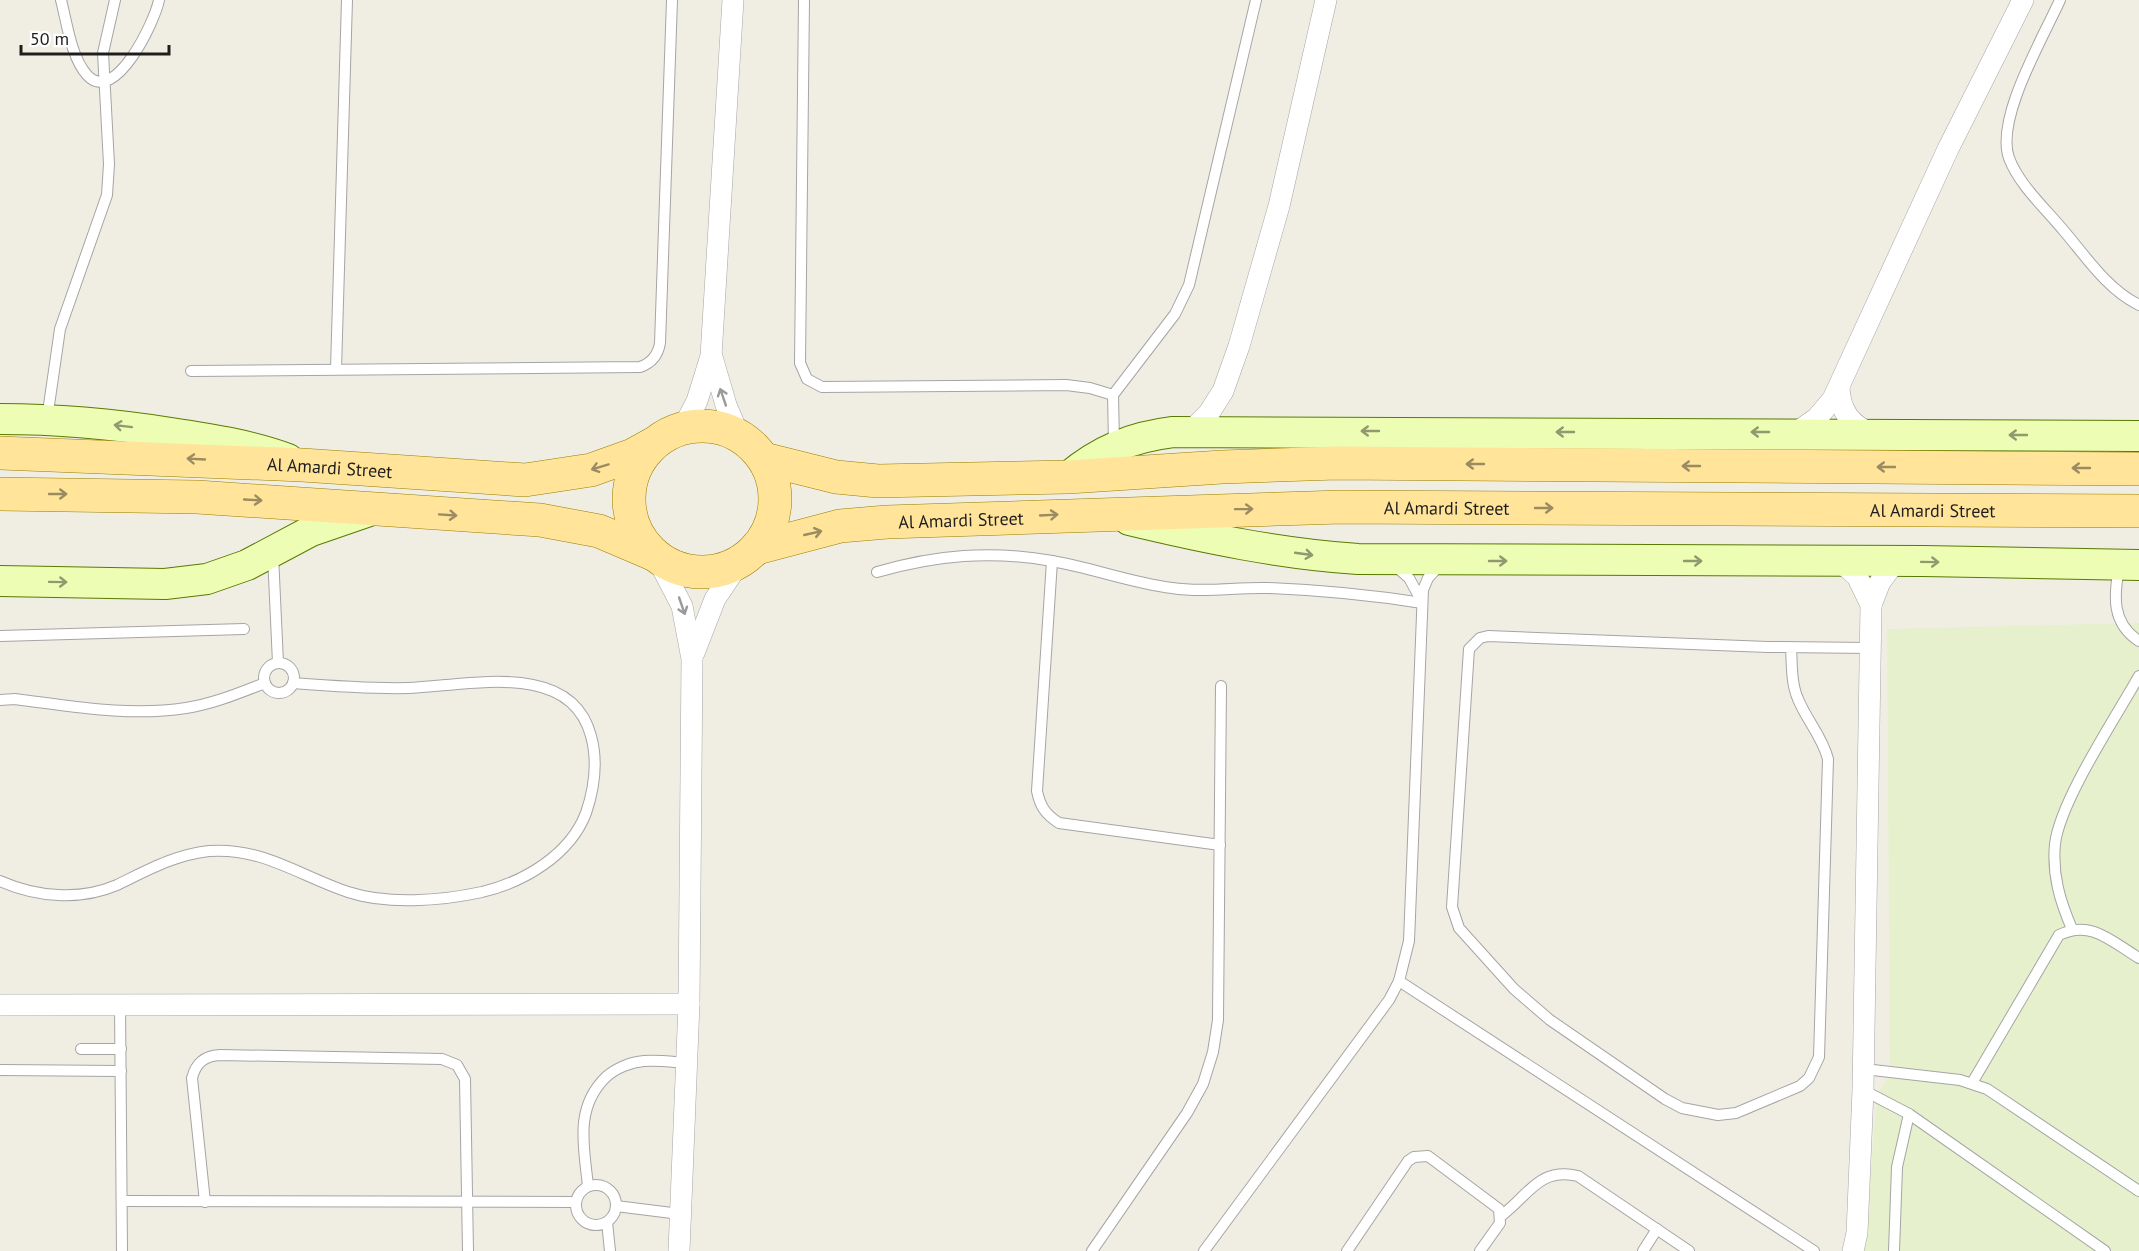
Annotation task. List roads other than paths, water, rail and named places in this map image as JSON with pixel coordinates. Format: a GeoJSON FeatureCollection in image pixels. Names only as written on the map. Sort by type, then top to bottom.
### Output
{"type":"FeatureCollection","features":[{"type":"Feature","properties":{"kind":"main road"},"geometry":{"type":"LineString","coordinates":[[0,494],[197,497],[560,522],[617,537],[676,568],[697,573],[711,572],[748,556],[765,537],[774,512],[774,484],[764,459],[739,436],[712,426],[683,428],[653,444],[635,469],[628,499],[634,529],[655,556]]}},
{"type":"Feature","properties":{"kind":"main road","name":"Al Amardi Street"},"geometry":{"type":"LineString","coordinates":[[0,453],[302,465],[525,480],[591,470],[633,455],[653,444]]}},
{"type":"Feature","properties":{"kind":"main road"},"geometry":{"type":"LineString","coordinates":[[764,459],[836,477],[878,481],[1068,477],[1337,463],[2139,469]]}},
{"type":"Feature","properties":{"kind":"main road","name":"Al Amardi Street"},"geometry":{"type":"LineString","coordinates":[[748,556],[840,526],[1102,513],[1341,507],[2139,511]]}},
{"type":"Feature","properties":{"kind":"street"},"geometry":{"type":"LineString","coordinates":[[683,428],[700,393],[711,356],[733,0]]}},
{"type":"Feature","properties":{"kind":"street"},"geometry":{"type":"LineString","coordinates":[[1190,432],[1209,413],[1223,391],[1254,301],[1326,0]]}},
{"type":"Feature","properties":{"kind":"street"},"geometry":{"type":"LineString","coordinates":[[1797,432],[1817,418],[1839,388],[1948,149],[2023,0]]}},
{"type":"Feature","properties":{"kind":"street"},"geometry":{"type":"LineString","coordinates":[[711,356],[726,405],[739,436]]}},
{"type":"Feature","properties":{"kind":"street"},"geometry":{"type":"LineString","coordinates":[[1839,388],[1841,405],[1850,420],[1873,434]]}},
{"type":"Feature","properties":{"kind":"street"},"geometry":{"type":"LineString","coordinates":[[1223,391],[1228,414],[1243,432]]}},
{"type":"Feature","properties":{"kind":"street"},"geometry":{"type":"LineString","coordinates":[[0,418],[110,424],[226,441],[302,465]]}},
{"type":"Feature","properties":{"kind":"street"},"geometry":{"type":"LineString","coordinates":[[1068,477],[1114,446],[1153,434],[1190,432],[1797,432],[2139,436]]}},
{"type":"Feature","properties":{"kind":"street"},"geometry":{"type":"LineString","coordinates":[[0,581],[186,582],[228,572],[311,531],[374,510]]}},
{"type":"Feature","properties":{"kind":"street"},"geometry":{"type":"LineString","coordinates":[[1102,513],[1166,529],[1299,554],[1389,561],[2129,565]]}},
{"type":"Feature","properties":{"kind":"street"},"geometry":{"type":"LineString","coordinates":[[655,556],[682,606],[692,659],[689,1004],[679,1251]]}},
{"type":"Feature","properties":{"kind":"street"},"geometry":{"type":"LineString","coordinates":[[692,659],[706,618],[748,556]]}},
{"type":"Feature","properties":{"kind":"street"},"geometry":{"type":"LineString","coordinates":[[1840,562],[1857,576],[1871,605]]}},
{"type":"Feature","properties":{"kind":"street"},"geometry":{"type":"LineString","coordinates":[[1853,1251],[1857,1233],[1863,1080],[1871,605],[1880,582],[1895,562]]}},
{"type":"Feature","properties":{"kind":"street"},"geometry":{"type":"LineString","coordinates":[[0,1005],[689,1004]]}},
{"type":"Feature","properties":{"kind":"lane"},"geometry":{"type":"LineString","coordinates":[[61,0],[82,68],[91,79],[105,82],[117,77],[128,62],[154,17],[159,0]]}},
{"type":"Feature","properties":{"kind":"lane"},"geometry":{"type":"LineString","coordinates":[[46,419],[60,329],[107,195],[109,164],[105,43],[115,0]]}},
{"type":"Feature","properties":{"kind":"lane"},"geometry":{"type":"LineString","coordinates":[[336,369],[347,0]]}},
{"type":"Feature","properties":{"kind":"lane"},"geometry":{"type":"LineString","coordinates":[[191,370],[640,368],[651,361],[660,343],[672,0]]}},
{"type":"Feature","properties":{"kind":"lane"},"geometry":{"type":"LineString","coordinates":[[804,0],[800,363],[807,379],[822,387],[1066,386],[1090,388],[1113,395]]}},
{"type":"Feature","properties":{"kind":"lane"},"geometry":{"type":"LineString","coordinates":[[1114,446],[1113,395],[1175,314],[1185,294],[1256,0]]}},
{"type":"Feature","properties":{"kind":"lane"},"geometry":{"type":"LineString","coordinates":[[2060,0],[2009,115],[2005,133],[2009,157],[2021,179],[2105,281],[2139,304]]}},
{"type":"Feature","properties":{"kind":"lane"},"geometry":{"type":"LineString","coordinates":[[273,551],[278,663]]}},
{"type":"Feature","properties":{"kind":"lane"},"geometry":{"type":"LineString","coordinates":[[877,572],[918,560],[961,554],[1003,554],[1052,561],[1174,589],[1268,588],[1366,595],[1422,603]]}},
{"type":"Feature","properties":{"kind":"lane"},"geometry":{"type":"LineString","coordinates":[[1204,1251],[1389,1000],[1399,981],[1409,941],[1422,603],[1428,578],[1446,560]]}},
{"type":"Feature","properties":{"kind":"lane"},"geometry":{"type":"LineString","coordinates":[[1052,561],[1037,790],[1039,804],[1047,816],[1059,823],[1220,845]]}},
{"type":"Feature","properties":{"kind":"lane"},"geometry":{"type":"LineString","coordinates":[[1389,561],[1409,578],[1422,603]]}},
{"type":"Feature","properties":{"kind":"lane"},"geometry":{"type":"LineString","coordinates":[[2129,565],[2113,597],[2121,624],[2139,641]]}},
{"type":"Feature","properties":{"kind":"lane"},"geometry":{"type":"LineString","coordinates":[[0,636],[244,629]]}},
{"type":"Feature","properties":{"kind":"lane"},"geometry":{"type":"LineString","coordinates":[[1791,647],[1795,692],[1824,744],[1828,759],[1819,1057],[1809,1078],[1789,1092],[1737,1113],[1700,1113],[1665,1099],[1550,1020],[1514,989],[1459,928],[1452,907],[1467,659],[1473,643],[1488,636],[1871,648]]}},
{"type":"Feature","properties":{"kind":"lane"},"geometry":{"type":"LineString","coordinates":[[278,663],[291,669],[293,683],[288,690],[279,693],[270,690],[265,683],[266,670],[278,663]]}},
{"type":"Feature","properties":{"kind":"lane"},"geometry":{"type":"LineString","coordinates":[[2072,928],[2060,901],[2055,872],[2055,843],[2063,814],[2139,676]]}},
{"type":"Feature","properties":{"kind":"lane"},"geometry":{"type":"LineString","coordinates":[[0,700],[15,699],[116,710],[162,711],[208,703],[265,683]]}},
{"type":"Feature","properties":{"kind":"lane"},"geometry":{"type":"LineString","coordinates":[[0,881],[50,895],[86,894],[116,885],[154,865],[182,856],[210,851],[240,852],[268,858],[346,892],[371,898],[396,900],[454,896],[483,891],[512,882],[563,850],[578,832],[592,790],[594,747],[589,727],[578,710],[563,695],[550,688],[516,683],[405,688],[293,683]]}},
{"type":"Feature","properties":{"kind":"lane"},"geometry":{"type":"LineString","coordinates":[[1092,1251],[1187,1113],[1203,1084],[1209,1063],[1218,1020],[1221,686]]}},
{"type":"Feature","properties":{"kind":"lane"},"geometry":{"type":"LineString","coordinates":[[1972,1083],[2050,946],[2059,935],[2072,928],[2087,928],[2139,958]]}},
{"type":"Feature","properties":{"kind":"lane"},"geometry":{"type":"LineString","coordinates":[[1399,981],[1814,1251]]}},
{"type":"Feature","properties":{"kind":"lane"},"geometry":{"type":"LineString","coordinates":[[120,1004],[122,1251]]}},
{"type":"Feature","properties":{"kind":"lane"},"geometry":{"type":"LineString","coordinates":[[81,1049],[121,1049]]}},
{"type":"Feature","properties":{"kind":"lane"},"geometry":{"type":"LineString","coordinates":[[205,1202],[192,1078],[201,1061],[210,1056],[220,1055],[450,1061],[457,1065],[465,1079],[468,1251]]}},
{"type":"Feature","properties":{"kind":"lane"},"geometry":{"type":"LineString","coordinates":[[588,1186],[583,1119],[588,1101],[597,1086],[610,1073],[626,1065],[644,1061],[686,1063]]}},
{"type":"Feature","properties":{"kind":"lane"},"geometry":{"type":"LineString","coordinates":[[0,1070],[121,1071]]}},
{"type":"Feature","properties":{"kind":"lane"},"geometry":{"type":"LineString","coordinates":[[1863,1080],[1972,1083],[2001,1096],[2139,1191]]}},
{"type":"Feature","properties":{"kind":"lane"},"geometry":{"type":"LineString","coordinates":[[1863,1080],[2105,1251]]}},
{"type":"Feature","properties":{"kind":"lane"},"geometry":{"type":"LineString","coordinates":[[1894,1251],[1897,1167],[1909,1114]]}},
{"type":"Feature","properties":{"kind":"lane"},"geometry":{"type":"LineString","coordinates":[[1347,1251],[1408,1161],[1421,1155],[1428,1156],[1495,1203],[1501,1216],[1500,1223],[1480,1251]]}},
{"type":"Feature","properties":{"kind":"lane"},"geometry":{"type":"LineString","coordinates":[[1501,1216],[1537,1183],[1549,1175],[1564,1173],[1578,1176],[1689,1251]]}},
{"type":"Feature","properties":{"kind":"lane"},"geometry":{"type":"LineString","coordinates":[[607,1222],[598,1225],[589,1224],[581,1219],[576,1211],[576,1202],[580,1192],[588,1186],[598,1185],[607,1189],[614,1196],[616,1206],[607,1222],[610,1251]]}},
{"type":"Feature","properties":{"kind":"lane"},"geometry":{"type":"LineString","coordinates":[[122,1201],[576,1202]]}},
{"type":"Feature","properties":{"kind":"lane"},"geometry":{"type":"LineString","coordinates":[[616,1206],[680,1214]]}},
{"type":"Feature","properties":{"kind":"lane"},"geometry":{"type":"LineString","coordinates":[[1643,1251],[1657,1229]]}}]}
